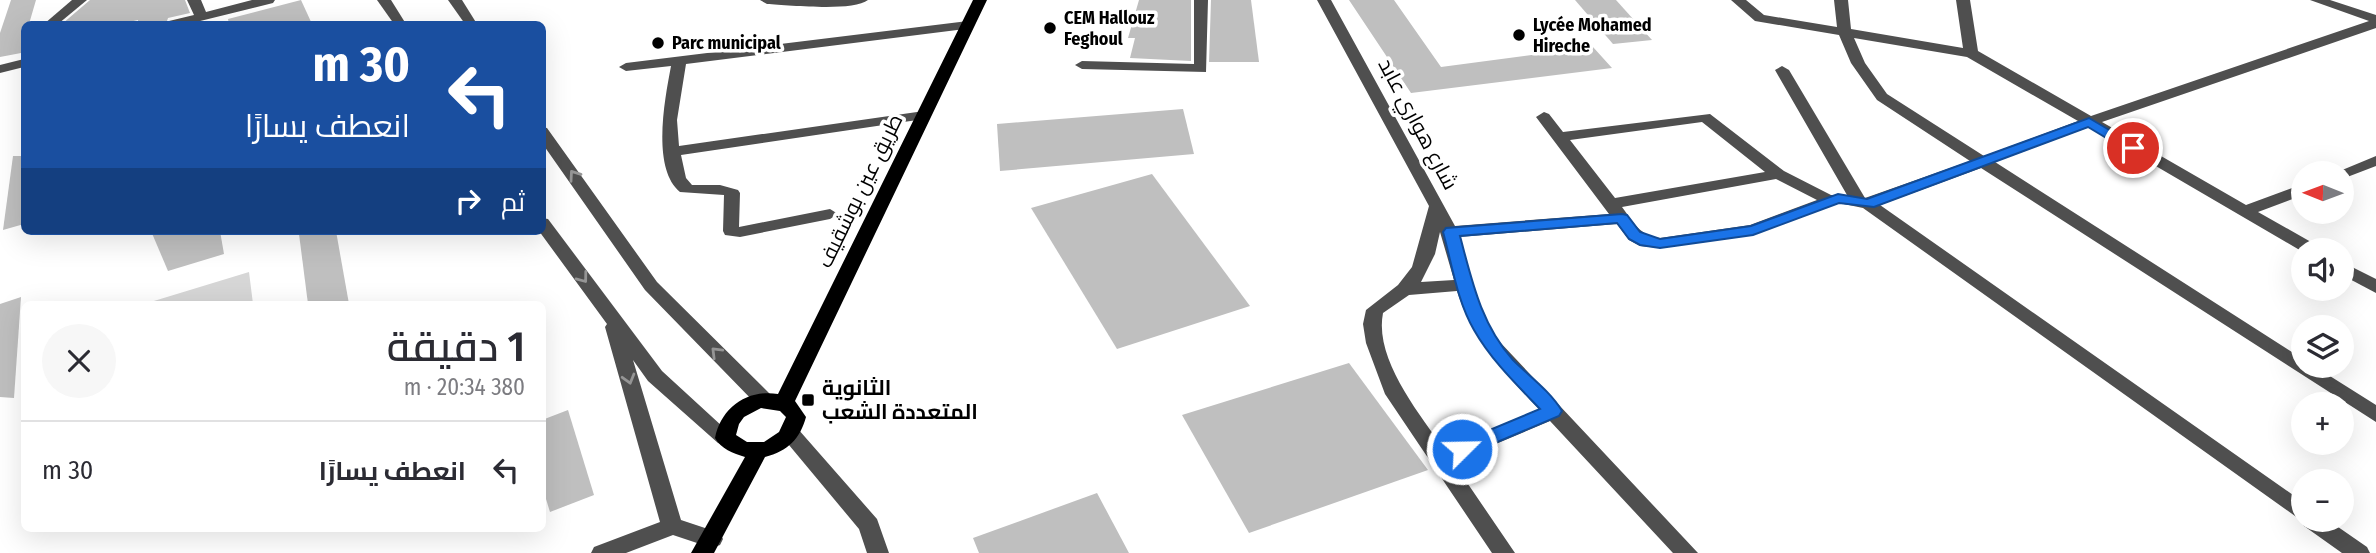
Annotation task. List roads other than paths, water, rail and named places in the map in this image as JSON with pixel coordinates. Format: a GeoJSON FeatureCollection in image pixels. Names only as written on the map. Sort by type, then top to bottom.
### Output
{"type":"FeatureCollection","features":[{"type":"Feature","properties":{"kind":"main road","name":"طريق عين بوشقيف"},"geometry":{"type":"LineString","coordinates":[[774,401],[924,115],[980,0]]}},
{"type":"Feature","properties":{"kind":"main road"},"geometry":{"type":"LineString","coordinates":[[774,401],[793,409],[796,417],[791,434],[771,448],[758,451],[736,447],[725,438],[727,425],[741,408],[774,401]]}},
{"type":"Feature","properties":{"kind":"main road"},"geometry":{"type":"LineString","coordinates":[[707,546],[758,451]]}},
{"type":"Feature","properties":{"kind":"street"},"geometry":{"type":"LineString","coordinates":[[54,21],[80,0]]}},
{"type":"Feature","properties":{"kind":"street"},"geometry":{"type":"LineString","coordinates":[[194,0],[202,17]]}},
{"type":"Feature","properties":{"kind":"street"},"geometry":{"type":"LineString","coordinates":[[186,21],[268,0]]}},
{"type":"Feature","properties":{"kind":"street"},"geometry":{"type":"LineString","coordinates":[[384,0],[398,21]]}},
{"type":"Feature","properties":{"kind":"street"},"geometry":{"type":"LineString","coordinates":[[456,0],[469,21]]}},
{"type":"Feature","properties":{"kind":"street"},"geometry":{"type":"LineString","coordinates":[[767,0],[861,0]]}},
{"type":"Feature","properties":{"kind":"street"},"geometry":{"type":"LineString","coordinates":[[1082,65],[1201,69],[1200,0]]}},
{"type":"Feature","properties":{"kind":"street","name":"شارع هواري عابد"},"geometry":{"type":"LineString","coordinates":[[1324,0],[1437,206],[1427,253],[1415,281],[1408,289],[1375,310],[1372,324],[1375,343],[1392,388],[1504,553]]}},
{"type":"Feature","properties":{"kind":"street"},"geometry":{"type":"LineString","coordinates":[[1738,0],[1760,18],[1971,53],[2291,238]]}},
{"type":"Feature","properties":{"kind":"street"},"geometry":{"type":"LineString","coordinates":[[1760,0],[1760,18]]}},
{"type":"Feature","properties":{"kind":"street"},"geometry":{"type":"LineString","coordinates":[[1841,0],[1842,30],[1857,62],[1882,97],[2376,415]]}},
{"type":"Feature","properties":{"kind":"street"},"geometry":{"type":"LineString","coordinates":[[1963,0],[1971,53]]}},
{"type":"Feature","properties":{"kind":"street"},"geometry":{"type":"LineString","coordinates":[[2317,0],[2376,21]]}},
{"type":"Feature","properties":{"kind":"street"},"geometry":{"type":"LineString","coordinates":[[1864,203],[2376,21]]}},
{"type":"Feature","properties":{"kind":"street"},"geometry":{"type":"LineString","coordinates":[[626,67],[968,24]]}},
{"type":"Feature","properties":{"kind":"street"},"geometry":{"type":"LineString","coordinates":[[678,61],[669,120],[672,152],[681,185],[688,190],[725,189],[732,193],[731,230],[740,232],[830,215]]}},
{"type":"Feature","properties":{"kind":"street"},"geometry":{"type":"LineString","coordinates":[[0,69],[21,65]]}},
{"type":"Feature","properties":{"kind":"street"},"geometry":{"type":"LineString","coordinates":[[1782,70],[1864,203]]}},
{"type":"Feature","properties":{"kind":"street"},"geometry":{"type":"LineString","coordinates":[[672,152],[924,115]]}},
{"type":"Feature","properties":{"kind":"street"},"geometry":{"type":"LineString","coordinates":[[1544,117],[1635,236],[1646,242],[1660,243],[1753,230],[1845,198],[1864,203],[2291,505]]}},
{"type":"Feature","properties":{"kind":"street"},"geometry":{"type":"LineString","coordinates":[[1559,137],[1705,117],[1778,174],[1831,201]]}},
{"type":"Feature","properties":{"kind":"street"},"geometry":{"type":"LineString","coordinates":[[546,137],[651,286],[774,401]]}},
{"type":"Feature","properties":{"kind":"street"},"geometry":{"type":"LineString","coordinates":[[2354,169],[2376,161]]}},
{"type":"Feature","properties":{"kind":"street"},"geometry":{"type":"LineString","coordinates":[[1451,232],[1616,211],[1778,174]]}},
{"type":"Feature","properties":{"kind":"street"},"geometry":{"type":"LineString","coordinates":[[2245,211],[2291,194]]}},
{"type":"Feature","properties":{"kind":"street"},"geometry":{"type":"LineString","coordinates":[[1437,206],[1451,232],[1480,328],[1506,362],[1686,553]]}},
{"type":"Feature","properties":{"kind":"street"},"geometry":{"type":"LineString","coordinates":[[546,228],[655,376],[725,438]]}},
{"type":"Feature","properties":{"kind":"street"},"geometry":{"type":"LineString","coordinates":[[2354,275],[2376,288]]}},
{"type":"Feature","properties":{"kind":"street"},"geometry":{"type":"LineString","coordinates":[[1408,289],[1465,285]]}},
{"type":"Feature","properties":{"kind":"street"},"geometry":{"type":"LineString","coordinates":[[610,313],[672,526],[707,546]]}},
{"type":"Feature","properties":{"kind":"street"},"geometry":{"type":"LineString","coordinates":[[1440,459],[1553,411]]}},
{"type":"Feature","properties":{"kind":"street"},"geometry":{"type":"LineString","coordinates":[[791,434],[869,525],[878,553]]}},
{"type":"Feature","properties":{"kind":"street"},"geometry":{"type":"LineString","coordinates":[[602,553],[672,526]]}},
{"type":"Feature","properties":{"kind":"street"},"geometry":{"type":"LineString","coordinates":[[2329,532],[2359,553]]}},
{"type":"Feature","properties":{"kind":"place","name":"CEM Hallouz Feghoul"},"geometry":{"type":"Point","coordinates":[1050,28]}},
{"type":"Feature","properties":{"kind":"place","name":"Lycée Mohamed Hireche"},"geometry":{"type":"Point","coordinates":[1519,35]}},
{"type":"Feature","properties":{"kind":"place","name":"Parc municipal"},"geometry":{"type":"Point","coordinates":[658,43]}},
{"type":"Feature","properties":{"kind":"place","name":"الثانوية المتعددة الشعب"},"geometry":{"type":"Point","coordinates":[808,400]}}]}
